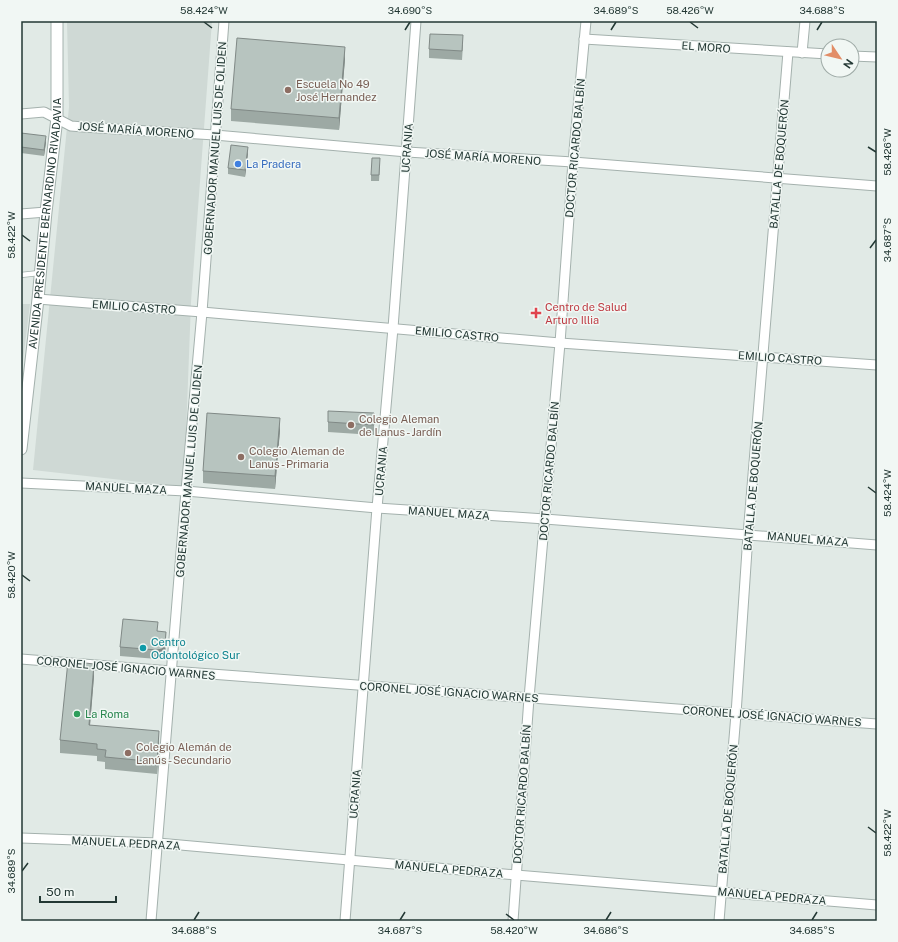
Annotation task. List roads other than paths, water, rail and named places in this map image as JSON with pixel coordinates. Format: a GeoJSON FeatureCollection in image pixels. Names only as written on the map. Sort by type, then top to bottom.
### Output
{"type":"FeatureCollection","features":[{"type":"Feature","properties":{"kind":"street","name":"AVENIDA PRESIDENTE BERNARDINO RIVADAVIA"},"geometry":{"type":"LineString","coordinates":[[21,449],[57,118],[57,21]]}},
{"type":"Feature","properties":{"kind":"street","name":"GOBERNADOR MANUEL LUIS DE OLIDEN"},"geometry":{"type":"LineString","coordinates":[[151,921],[202,312],[224,21]]}},
{"type":"Feature","properties":{"kind":"street","name":"UCRANIA"},"geometry":{"type":"LineString","coordinates":[[345,921],[377,508],[407,152],[416,21]]}},
{"type":"Feature","properties":{"kind":"street","name":"DOCTOR RICARDO BALBÍN"},"geometry":{"type":"LineString","coordinates":[[513,921],[529,698],[586,21]]}},
{"type":"Feature","properties":{"kind":"street"},"geometry":{"type":"LineString","coordinates":[[802,53],[805,21]]}},
{"type":"Feature","properties":{"kind":"street","name":"EL MORO"},"geometry":{"type":"LineString","coordinates":[[584,39],[820,54]]}},
{"type":"Feature","properties":{"kind":"street","name":"BATALLA DE BOQUERÓN"},"geometry":{"type":"LineString","coordinates":[[719,921],[736,714],[748,535],[788,52]]}},
{"type":"Feature","properties":{"kind":"street"},"geometry":{"type":"LineString","coordinates":[[860,56],[877,57]]}},
{"type":"Feature","properties":{"kind":"street","name":"JOSÉ MARÍA MORENO"},"geometry":{"type":"LineString","coordinates":[[21,114],[44,112],[71,126],[215,135],[407,152],[573,162],[877,186]]}},
{"type":"Feature","properties":{"kind":"street"},"geometry":{"type":"LineString","coordinates":[[21,214],[46,212]]}},
{"type":"Feature","properties":{"kind":"street","name":"EMILIO CASTRO"},"geometry":{"type":"LineString","coordinates":[[38,299],[560,343],[877,365]]}},
{"type":"Feature","properties":{"kind":"street","name":"MANUEL MAZA"},"geometry":{"type":"LineString","coordinates":[[21,483],[186,491],[377,508],[545,519],[877,545]]}},
{"type":"Feature","properties":{"kind":"street","name":"CORONEL JOSÉ IGNACIO WARNES"},"geometry":{"type":"LineString","coordinates":[[21,659],[877,724]]}},
{"type":"Feature","properties":{"kind":"street","name":"MANUELA PEDRAZA"},"geometry":{"type":"LineString","coordinates":[[21,838],[158,843],[516,875],[877,904]]}},
{"type":"Feature","properties":{"kind":"lane"},"geometry":{"type":"LineString","coordinates":[[21,275],[40,273]]}},
{"type":"Feature","properties":{"kind":"place","name":"Escuela No 49 José Hernandez"},"geometry":{"type":"Point","coordinates":[288,90]}},
{"type":"Feature","properties":{"kind":"place","name":"La Pradera"},"geometry":{"type":"Point","coordinates":[238,164]}},
{"type":"Feature","properties":{"kind":"place","name":"Centro de Salud Arturo Illia"},"geometry":{"type":"Point","coordinates":[536,313]}},
{"type":"Feature","properties":{"kind":"place","name":"Colegio Aleman de Lanus - Jardín"},"geometry":{"type":"Point","coordinates":[351,425]}},
{"type":"Feature","properties":{"kind":"place","name":"Colegio Aleman de Lanus - Primaria"},"geometry":{"type":"Point","coordinates":[241,457]}},
{"type":"Feature","properties":{"kind":"place","name":"Centro Odontológico Sur"},"geometry":{"type":"Point","coordinates":[143,648]}},
{"type":"Feature","properties":{"kind":"place","name":"La Roma"},"geometry":{"type":"Point","coordinates":[77,714]}},
{"type":"Feature","properties":{"kind":"place","name":"Colegio Alemán de Lanús - Secundario"},"geometry":{"type":"Point","coordinates":[128,753]}}]}
